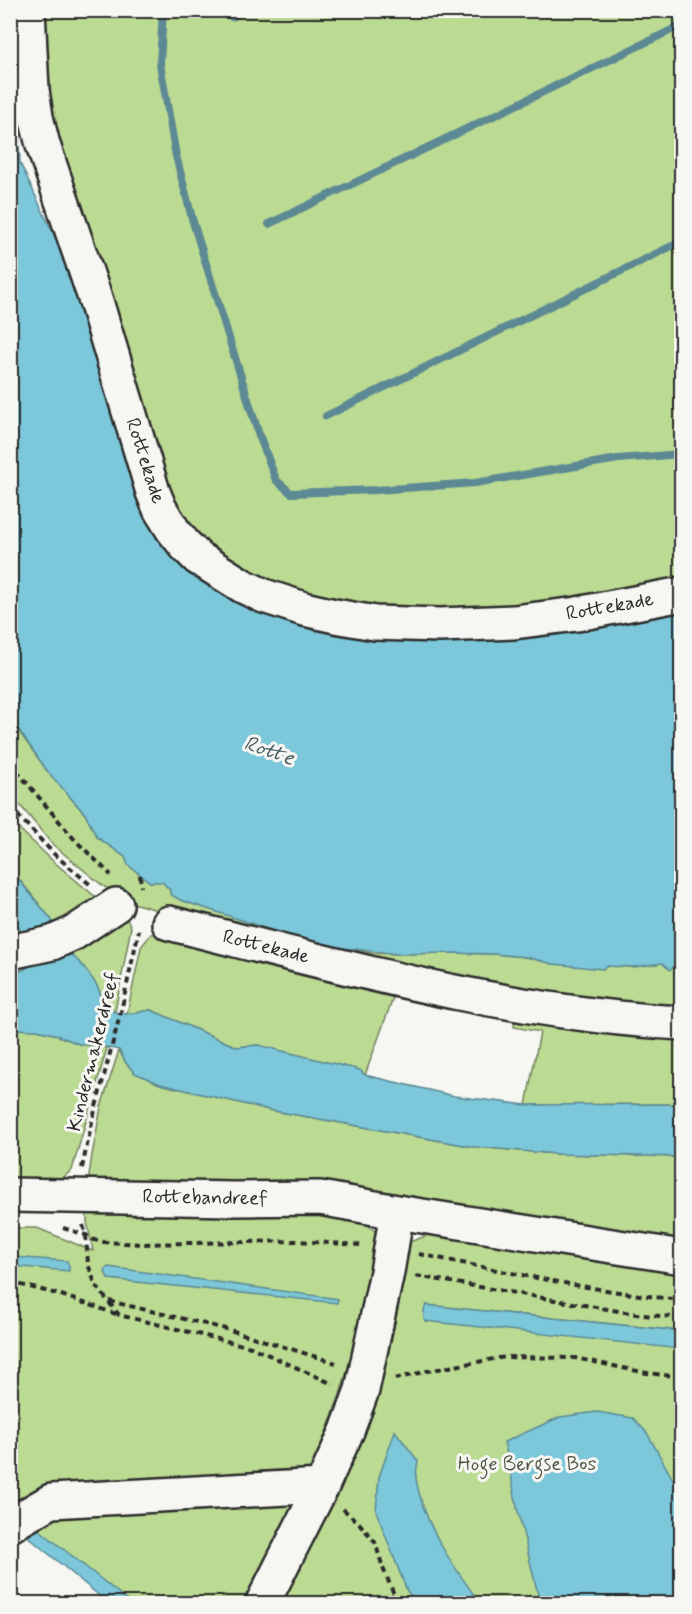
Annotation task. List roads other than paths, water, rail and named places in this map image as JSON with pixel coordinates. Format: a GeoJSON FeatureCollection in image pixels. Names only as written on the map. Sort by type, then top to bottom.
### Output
{"type":"FeatureCollection","features":[{"type":"Feature","properties":{"kind":"street","name":"Rottekade"},"geometry":{"type":"LineString","coordinates":[[28,10],[32,90],[43,145],[96,301],[153,492],[173,530],[198,558],[243,586],[264,596],[304,609],[375,623],[440,625],[514,622],[577,614],[681,594]]}},
{"type":"Feature","properties":{"kind":"street","name":"Rottekade"},"geometry":{"type":"LineString","coordinates":[[33,948],[74,933],[135,905],[382,976],[563,1012],[634,1021],[681,1023]]}},
{"type":"Feature","properties":{"kind":"street","name":"Rottebandreef"},"geometry":{"type":"LineString","coordinates":[[10,1195],[234,1199],[320,1198],[681,1257]]}},
{"type":"Feature","properties":{"kind":"street"},"geometry":{"type":"LineString","coordinates":[[262,1604],[347,1431],[362,1390],[397,1212]]}},
{"type":"Feature","properties":{"kind":"street"},"geometry":{"type":"LineString","coordinates":[[10,1525],[51,1501],[318,1493]]}},
{"type":"Feature","properties":{"kind":"water","name":"Rotte"},"geometry":{"type":"Polygon","coordinates":[[[10,11],[12,11],[20,163],[85,309],[147,517],[161,543],[184,566],[220,591],[259,611],[681,609],[681,963],[677,963],[670,970],[662,963],[633,967],[606,966],[603,969],[553,964],[526,957],[494,954],[397,954],[344,948],[287,935],[180,900],[170,894],[170,890],[162,882],[150,882],[128,865],[125,857],[97,837],[85,814],[48,772],[11,719],[10,11]]]}},
{"type":"Feature","properties":{"kind":"water"},"geometry":{"type":"Polygon","coordinates":[[[10,869],[51,919],[68,951],[84,967],[114,1012],[127,1014],[151,1010],[237,1047],[258,1045],[360,1070],[365,1075],[454,1096],[526,1105],[681,1104],[681,1157],[557,1154],[475,1147],[269,1110],[160,1084],[135,1073],[119,1050],[79,1044],[37,1030],[11,1029],[11,975],[27,968],[44,953],[27,940],[11,917],[10,869]]]}},
{"type":"Feature","properties":{"kind":"water"},"geometry":{"type":"Polygon","coordinates":[[[11,1257],[67,1261],[69,1271],[11,1266],[11,1257]]]}},
{"type":"Feature","properties":{"kind":"water"},"geometry":{"type":"Polygon","coordinates":[[[108,1267],[338,1299],[337,1303],[108,1279],[105,1271],[108,1267]]]}},
{"type":"Feature","properties":{"kind":"water"},"geometry":{"type":"Polygon","coordinates":[[[426,1305],[681,1331],[681,1349],[425,1321],[426,1305]]]}},
{"type":"Feature","properties":{"kind":"water"},"geometry":{"type":"Polygon","coordinates":[[[597,1412],[633,1418],[647,1433],[681,1494],[681,1603],[540,1603],[504,1442],[560,1417],[597,1412]]]}},
{"type":"Feature","properties":{"kind":"water"},"geometry":{"type":"Polygon","coordinates":[[[395,1431],[418,1461],[416,1479],[433,1529],[450,1560],[480,1603],[417,1603],[407,1591],[376,1511],[379,1477],[395,1431]]]}},
{"type":"Feature","properties":{"kind":"water"},"geometry":{"type":"Polygon","coordinates":[[[37,1528],[131,1603],[108,1603],[26,1535],[37,1528]]]}},
{"type":"Feature","properties":{"kind":"waterway"},"geometry":{"type":"LineString","coordinates":[[163,10],[160,64],[176,156],[193,222],[258,432],[276,480],[291,493],[475,483],[618,459],[682,454]]}},
{"type":"Feature","properties":{"kind":"waterway"},"geometry":{"type":"LineString","coordinates":[[232,17],[245,10]]}},
{"type":"Feature","properties":{"kind":"waterway"},"geometry":{"type":"LineString","coordinates":[[269,224],[682,25]]}},
{"type":"Feature","properties":{"kind":"waterway"},"geometry":{"type":"LineString","coordinates":[[326,416],[682,241]]}},
{"type":"Feature","properties":{"kind":"park label","name":"Hoge Bergse Bos"},"geometry":{"type":"Point","coordinates":[527,1464]}}]}
